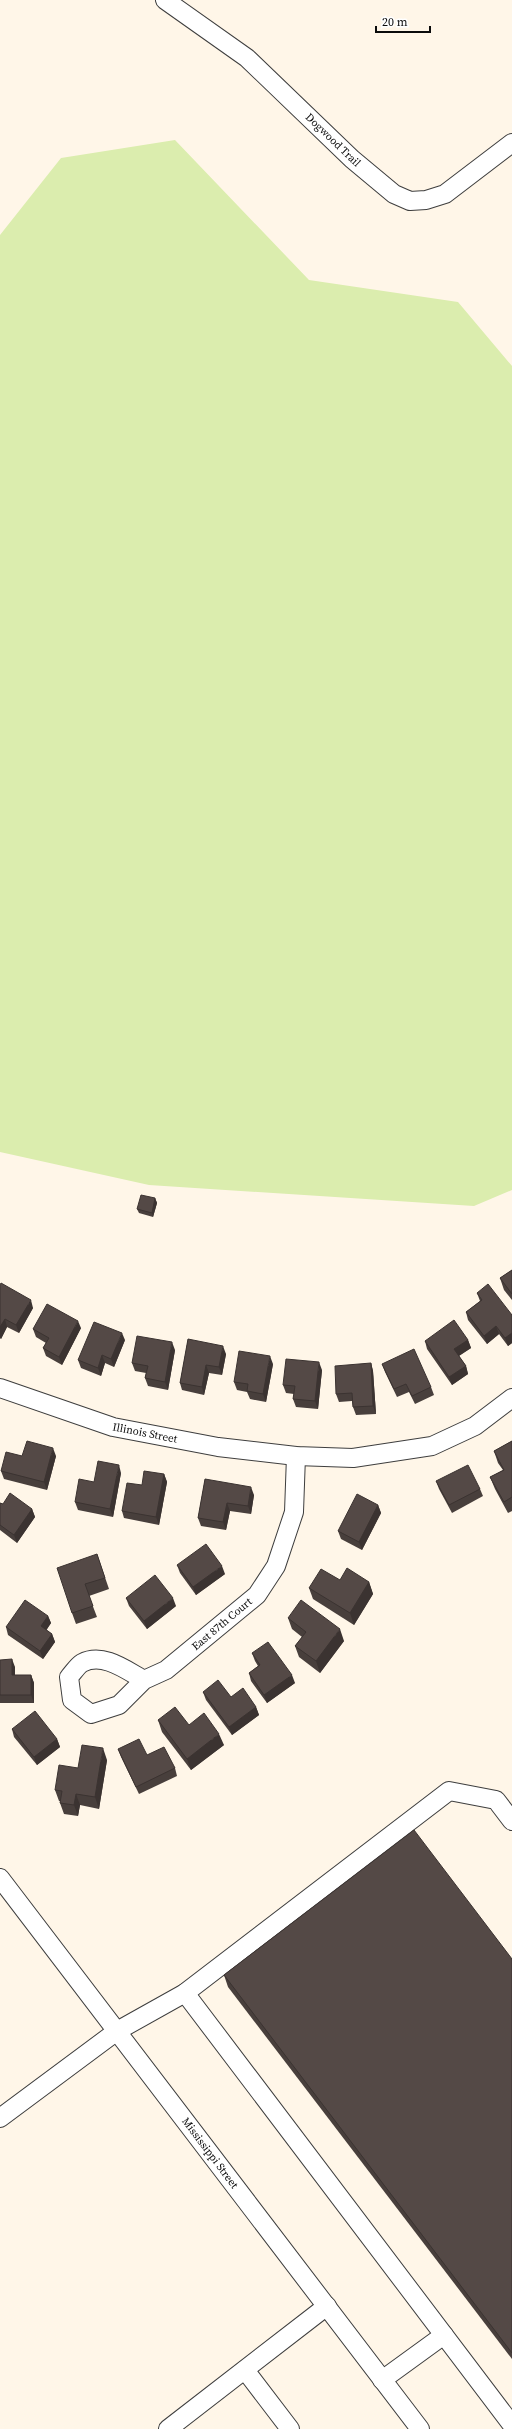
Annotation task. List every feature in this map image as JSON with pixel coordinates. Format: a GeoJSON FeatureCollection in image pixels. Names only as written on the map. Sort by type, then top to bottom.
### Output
{"type":"FeatureCollection","features":[{"type":"Feature","properties":{"kind":"street","name":"Dogwood Trail"},"geometry":{"type":"LineString","coordinates":[[165,0],[247,58],[352,159],[394,194],[410,202],[426,200],[445,194],[512,143]]}},
{"type":"Feature","properties":{"kind":"street","name":"Illinois Street"},"geometry":{"type":"LineString","coordinates":[[0,1388],[112,1428],[218,1447],[296,1456],[353,1458],[432,1446],[475,1426],[512,1398]]}},
{"type":"Feature","properties":{"kind":"street","name":"East 87th Court"},"geometry":{"type":"LineString","coordinates":[[144,1680],[166,1670],[257,1595],[276,1566],[294,1512],[296,1456]]}},
{"type":"Feature","properties":{"kind":"street"},"geometry":{"type":"LineString","coordinates":[[0,2118],[117,2031],[185,1993],[449,1791],[496,1800],[512,1821]]}},
{"type":"Feature","properties":{"kind":"street","name":"Mississippi Street"},"geometry":{"type":"LineString","coordinates":[[0,1878],[420,2429]]}},
{"type":"Feature","properties":{"kind":"street"},"geometry":{"type":"LineString","coordinates":[[185,1993],[512,2425]]}},
{"type":"Feature","properties":{"kind":"street"},"geometry":{"type":"LineString","coordinates":[[168,2429],[327,2306]]}},
{"type":"Feature","properties":{"kind":"street"},"geometry":{"type":"LineString","coordinates":[[382,2380],[444,2335]]}},
{"type":"Feature","properties":{"kind":"street"},"geometry":{"type":"LineString","coordinates":[[245,2370],[290,2429]]}},
{"type":"Feature","properties":{"kind":"green space"},"geometry":{"type":"Polygon","coordinates":[[[175,140],[309,280],[458,302],[512,366],[512,1190],[474,1206],[149,1185],[0,1152],[0,235],[61,158],[175,140]]]}},
{"type":"Feature","properties":{"kind":"building"},"geometry":{"type":"Polygon","coordinates":[[[141,1195],[155,1198],[152,1213],[137,1209],[141,1195]]]}},
{"type":"Feature","properties":{"kind":"building"},"geometry":{"type":"Polygon","coordinates":[[[512,1270],[512,1294],[500,1278],[512,1270]]]}},
{"type":"Feature","properties":{"kind":"building"},"geometry":{"type":"Polygon","coordinates":[[[1,1283],[31,1300],[16,1325],[5,1319],[0,1327],[1,1283]]]}},
{"type":"Feature","properties":{"kind":"building"},"geometry":{"type":"Polygon","coordinates":[[[488,1284],[512,1315],[512,1333],[505,1338],[496,1326],[484,1336],[466,1312],[482,1300],[477,1293],[488,1284]]]}},
{"type":"Feature","properties":{"kind":"building"},"geometry":{"type":"Polygon","coordinates":[[[47,1304],[78,1321],[59,1357],[43,1348],[49,1338],[33,1329],[47,1304]]]}},
{"type":"Feature","properties":{"kind":"building"},"geometry":{"type":"Polygon","coordinates":[[[454,1320],[468,1340],[454,1349],[466,1366],[449,1377],[425,1341],[454,1320]]]}},
{"type":"Feature","properties":{"kind":"building"},"geometry":{"type":"Polygon","coordinates":[[[94,1322],[122,1333],[111,1359],[102,1355],[98,1368],[78,1360],[94,1322]]]}},
{"type":"Feature","properties":{"kind":"building"},"geometry":{"type":"Polygon","coordinates":[[[137,1336],[172,1342],[165,1382],[145,1378],[148,1366],[132,1363],[137,1336]]]}},
{"type":"Feature","properties":{"kind":"building"},"geometry":{"type":"Polygon","coordinates":[[[188,1339],[223,1346],[219,1367],[206,1365],[202,1387],[180,1383],[188,1339]]]}},
{"type":"Feature","properties":{"kind":"building"},"geometry":{"type":"Polygon","coordinates":[[[414,1349],[431,1387],[412,1396],[406,1384],[394,1389],[382,1364],[414,1349]]]}},
{"type":"Feature","properties":{"kind":"building"},"geometry":{"type":"Polygon","coordinates":[[[239,1351],[270,1356],[263,1394],[247,1391],[248,1384],[234,1382],[239,1351]]]}},
{"type":"Feature","properties":{"kind":"building"},"geometry":{"type":"Polygon","coordinates":[[[286,1359],[319,1362],[315,1401],[293,1399],[295,1386],[283,1385],[286,1359]]]}},
{"type":"Feature","properties":{"kind":"building"},"geometry":{"type":"Polygon","coordinates":[[[371,1363],[373,1406],[353,1407],[352,1393],[336,1394],[335,1366],[371,1363]]]}},
{"type":"Feature","properties":{"kind":"building"},"geometry":{"type":"Polygon","coordinates":[[[27,1441],[53,1448],[44,1482],[1,1471],[6,1452],[22,1456],[27,1441]]]}},
{"type":"Feature","properties":{"kind":"building"},"geometry":{"type":"Polygon","coordinates":[[[512,1441],[512,1497],[504,1502],[490,1477],[504,1470],[494,1451],[512,1441]]]}},
{"type":"Feature","properties":{"kind":"building"},"geometry":{"type":"Polygon","coordinates":[[[98,1461],[119,1465],[110,1509],[75,1502],[79,1479],[94,1482],[98,1461]]]}},
{"type":"Feature","properties":{"kind":"building"},"geometry":{"type":"Polygon","coordinates":[[[468,1465],[480,1489],[449,1505],[436,1481],[468,1465]]]}},
{"type":"Feature","properties":{"kind":"building"},"geometry":{"type":"Polygon","coordinates":[[[144,1471],[164,1474],[156,1517],[122,1511],[127,1483],[142,1485],[144,1471]]]}},
{"type":"Feature","properties":{"kind":"building"},"geometry":{"type":"Polygon","coordinates":[[[205,1479],[251,1487],[248,1506],[227,1503],[223,1522],[198,1518],[205,1479]]]}},
{"type":"Feature","properties":{"kind":"building"},"geometry":{"type":"Polygon","coordinates":[[[10,1493],[32,1509],[14,1535],[0,1525],[0,1503],[3,1504],[10,1493]]]}},
{"type":"Feature","properties":{"kind":"building"},"geometry":{"type":"Polygon","coordinates":[[[357,1494],[378,1505],[359,1542],[338,1531],[357,1494]]]}},
{"type":"Feature","properties":{"kind":"building"},"geometry":{"type":"Polygon","coordinates":[[[206,1544],[222,1566],[193,1587],[177,1565],[206,1544]]]}},
{"type":"Feature","properties":{"kind":"building"},"geometry":{"type":"Polygon","coordinates":[[[97,1554],[105,1578],[85,1584],[93,1606],[72,1613],[57,1568],[97,1554]]]}},
{"type":"Feature","properties":{"kind":"building"},"geometry":{"type":"Polygon","coordinates":[[[347,1568],[369,1582],[350,1613],[309,1588],[321,1569],[340,1580],[347,1568]]]}},
{"type":"Feature","properties":{"kind":"building"},"geometry":{"type":"Polygon","coordinates":[[[155,1575],[173,1598],[144,1621],[126,1598],[155,1575]]]}},
{"type":"Feature","properties":{"kind":"building"},"geometry":{"type":"Polygon","coordinates":[[[25,1600],[48,1616],[41,1626],[52,1634],[40,1651],[6,1627],[25,1600]]]}},
{"type":"Feature","properties":{"kind":"building"},"geometry":{"type":"Polygon","coordinates":[[[301,1600],[340,1629],[316,1661],[295,1646],[306,1632],[288,1618],[301,1600]]]}},
{"type":"Feature","properties":{"kind":"building"},"geometry":{"type":"Polygon","coordinates":[[[268,1642],[292,1675],[264,1695],[249,1673],[260,1665],[252,1653],[268,1642]]]}},
{"type":"Feature","properties":{"kind":"building"},"geometry":{"type":"Polygon","coordinates":[[[12,1659],[12,1675],[31,1675],[31,1695],[0,1695],[0,1660],[12,1659]]]}},
{"type":"Feature","properties":{"kind":"building"},"geometry":{"type":"Polygon","coordinates":[[[218,1680],[231,1697],[243,1688],[256,1707],[229,1727],[203,1692],[218,1680]]]}},
{"type":"Feature","properties":{"kind":"building"},"geometry":{"type":"Polygon","coordinates":[[[175,1707],[189,1725],[204,1713],[219,1734],[187,1759],[158,1720],[175,1707]]]}},
{"type":"Feature","properties":{"kind":"building"},"geometry":{"type":"Polygon","coordinates":[[[35,1711],[57,1739],[34,1757],[12,1729],[35,1711]]]}},
{"type":"Feature","properties":{"kind":"building"},"geometry":{"type":"Polygon","coordinates":[[[139,1739],[147,1755],[164,1747],[175,1768],[136,1787],[118,1749],[139,1739]]]}},
{"type":"Feature","properties":{"kind":"building"},"geometry":{"type":"Polygon","coordinates":[[[82,1745],[103,1748],[95,1797],[76,1794],[74,1805],[60,1803],[62,1791],[55,1790],[59,1765],[78,1768],[82,1745]]]}},
{"type":"Feature","properties":{"kind":"building"},"geometry":{"type":"Polygon","coordinates":[[[414,1830],[512,1959],[512,2353],[224,1975],[414,1830]]]}}]}
